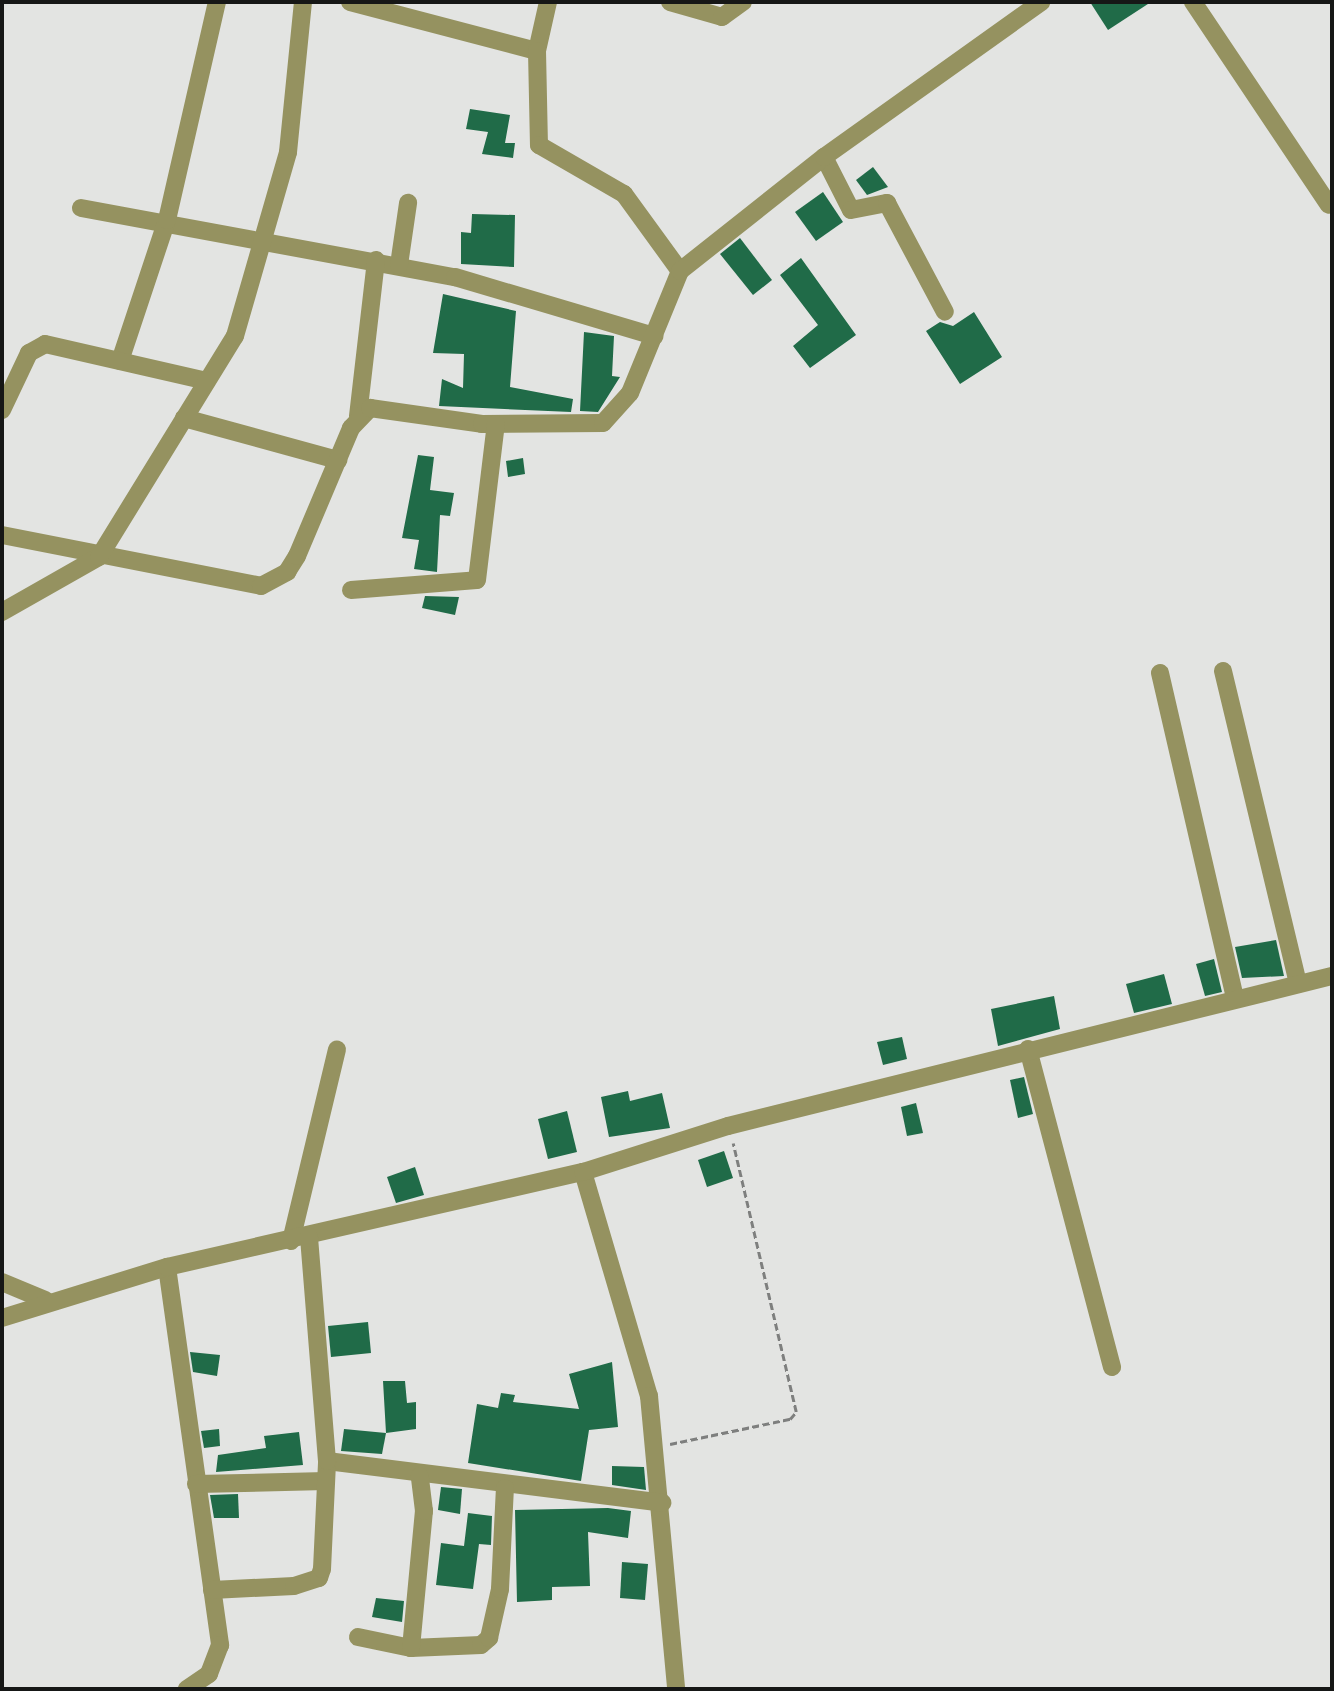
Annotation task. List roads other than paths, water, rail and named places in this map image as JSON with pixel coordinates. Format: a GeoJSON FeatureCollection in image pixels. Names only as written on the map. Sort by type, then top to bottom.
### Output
{"type":"FeatureCollection","features":[{"type":"Feature","properties":{"kind":"street"},"geometry":{"type":"LineString","coordinates":[[120,361],[167,220],[217,2]]}},
{"type":"Feature","properties":{"kind":"street"},"geometry":{"type":"LineString","coordinates":[[2,612],[99,557],[235,336],[288,152],[303,2]]}},
{"type":"Feature","properties":{"kind":"street"},"geometry":{"type":"LineString","coordinates":[[350,2],[537,51]]}},
{"type":"Feature","properties":{"kind":"street"},"geometry":{"type":"LineString","coordinates":[[548,2],[537,51],[542,151],[624,194],[680,271]]}},
{"type":"Feature","properties":{"kind":"street"},"geometry":{"type":"LineString","coordinates":[[670,2],[722,18],[743,2]]}},
{"type":"Feature","properties":{"kind":"street"},"geometry":{"type":"LineString","coordinates":[[358,416],[388,407],[496,424],[603,423],[630,393],[680,271],[824,157],[1041,2]]}},
{"type":"Feature","properties":{"kind":"street"},"geometry":{"type":"LineString","coordinates":[[1193,2],[1329,205]]}},
{"type":"Feature","properties":{"kind":"street"},"geometry":{"type":"LineString","coordinates":[[824,157],[851,211],[887,203],[945,312]]}},
{"type":"Feature","properties":{"kind":"street"},"geometry":{"type":"LineString","coordinates":[[399,264],[408,203]]}},
{"type":"Feature","properties":{"kind":"street"},"geometry":{"type":"LineString","coordinates":[[82,208],[167,220],[399,264],[654,336]]}},
{"type":"Feature","properties":{"kind":"street"},"geometry":{"type":"LineString","coordinates":[[2,536],[99,557],[261,586],[275,582],[297,556],[358,416],[376,260]]}},
{"type":"Feature","properties":{"kind":"street"},"geometry":{"type":"LineString","coordinates":[[2,410],[34,345],[207,381]]}},
{"type":"Feature","properties":{"kind":"street"},"geometry":{"type":"LineString","coordinates":[[184,418],[338,460]]}},
{"type":"Feature","properties":{"kind":"street"},"geometry":{"type":"LineString","coordinates":[[351,590],[477,580],[496,424]]}},
{"type":"Feature","properties":{"kind":"street"},"geometry":{"type":"LineString","coordinates":[[1223,671],[1298,984]]}},
{"type":"Feature","properties":{"kind":"street"},"geometry":{"type":"LineString","coordinates":[[1160,673],[1235,998]]}},
{"type":"Feature","properties":{"kind":"street"},"geometry":{"type":"LineString","coordinates":[[2,1318],[45,1300],[167,1267],[309,1237],[583,1172],[729,1126],[1028,1049],[1332,976]]}},
{"type":"Feature","properties":{"kind":"street"},"geometry":{"type":"LineString","coordinates":[[291,1241],[337,1049]]}},
{"type":"Feature","properties":{"kind":"street"},"geometry":{"type":"LineString","coordinates":[[1028,1049],[1112,1367]]}},
{"type":"Feature","properties":{"kind":"street"},"geometry":{"type":"LineString","coordinates":[[583,1172],[657,1446],[676,1689]]}},
{"type":"Feature","properties":{"kind":"street"},"geometry":{"type":"LineString","coordinates":[[212,1590],[319,1578],[327,1461],[309,1237]]}},
{"type":"Feature","properties":{"kind":"street"},"geometry":{"type":"LineString","coordinates":[[167,1267],[212,1590],[217,1661],[187,1689]]}},
{"type":"Feature","properties":{"kind":"street"},"geometry":{"type":"LineString","coordinates":[[2,1282],[45,1300]]}},
{"type":"Feature","properties":{"kind":"street"},"geometry":{"type":"LineString","coordinates":[[327,1461],[505,1488],[663,1503]]}},
{"type":"Feature","properties":{"kind":"street"},"geometry":{"type":"LineString","coordinates":[[411,1648],[424,1511],[420,1476]]}},
{"type":"Feature","properties":{"kind":"street"},"geometry":{"type":"LineString","coordinates":[[196,1485],[326,1481]]}},
{"type":"Feature","properties":{"kind":"street"},"geometry":{"type":"LineString","coordinates":[[358,1637],[411,1648],[481,1645],[489,1638],[500,1589],[505,1488]]}}]}
